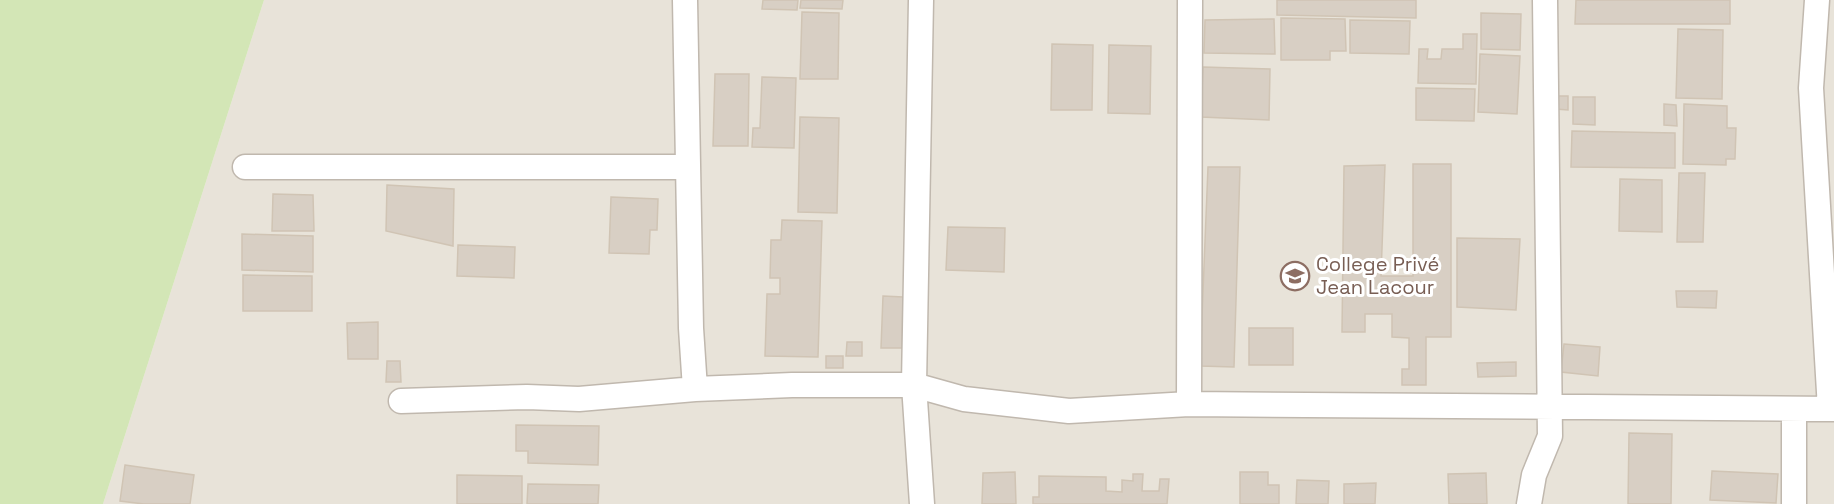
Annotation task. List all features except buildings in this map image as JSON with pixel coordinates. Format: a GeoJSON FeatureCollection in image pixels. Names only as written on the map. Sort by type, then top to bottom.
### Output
{"type":"FeatureCollection","features":[{"type":"Feature","properties":{"kind":"street"},"geometry":{"type":"LineString","coordinates":[[685,0],[691,328],[695,389]]}},
{"type":"Feature","properties":{"kind":"street"},"geometry":{"type":"LineString","coordinates":[[921,0],[914,385],[922,504]]}},
{"type":"Feature","properties":{"kind":"street"},"geometry":{"type":"LineString","coordinates":[[1189,404],[1190,0]]}},
{"type":"Feature","properties":{"kind":"street"},"geometry":{"type":"LineString","coordinates":[[1529,504],[1534,475],[1550,436],[1545,0]]}},
{"type":"Feature","properties":{"kind":"street"},"geometry":{"type":"LineString","coordinates":[[401,401],[526,397],[579,399],[695,389],[792,385],[914,385],[964,399],[1069,411],[1189,404],[1832,409],[1811,88],[1817,0]]}},
{"type":"Feature","properties":{"kind":"street"},"geometry":{"type":"LineString","coordinates":[[245,167],[688,167]]}},
{"type":"Feature","properties":{"kind":"street"},"geometry":{"type":"LineString","coordinates":[[1794,409],[1794,504]]}},
{"type":"Feature","properties":{"kind":"shaded area"},"geometry":{"type":"Polygon","coordinates":[[[264,0],[1834,0],[1834,504],[103,504],[264,0]]]}},
{"type":"Feature","properties":{"kind":"green space"},"geometry":{"type":"Polygon","coordinates":[[[0,0],[264,0],[103,504],[0,504],[0,0]]]}},
{"type":"Feature","properties":{"kind":"place","name":"College Privé Jean Lacour"},"geometry":{"type":"Point","coordinates":[1295,276]}}]}
